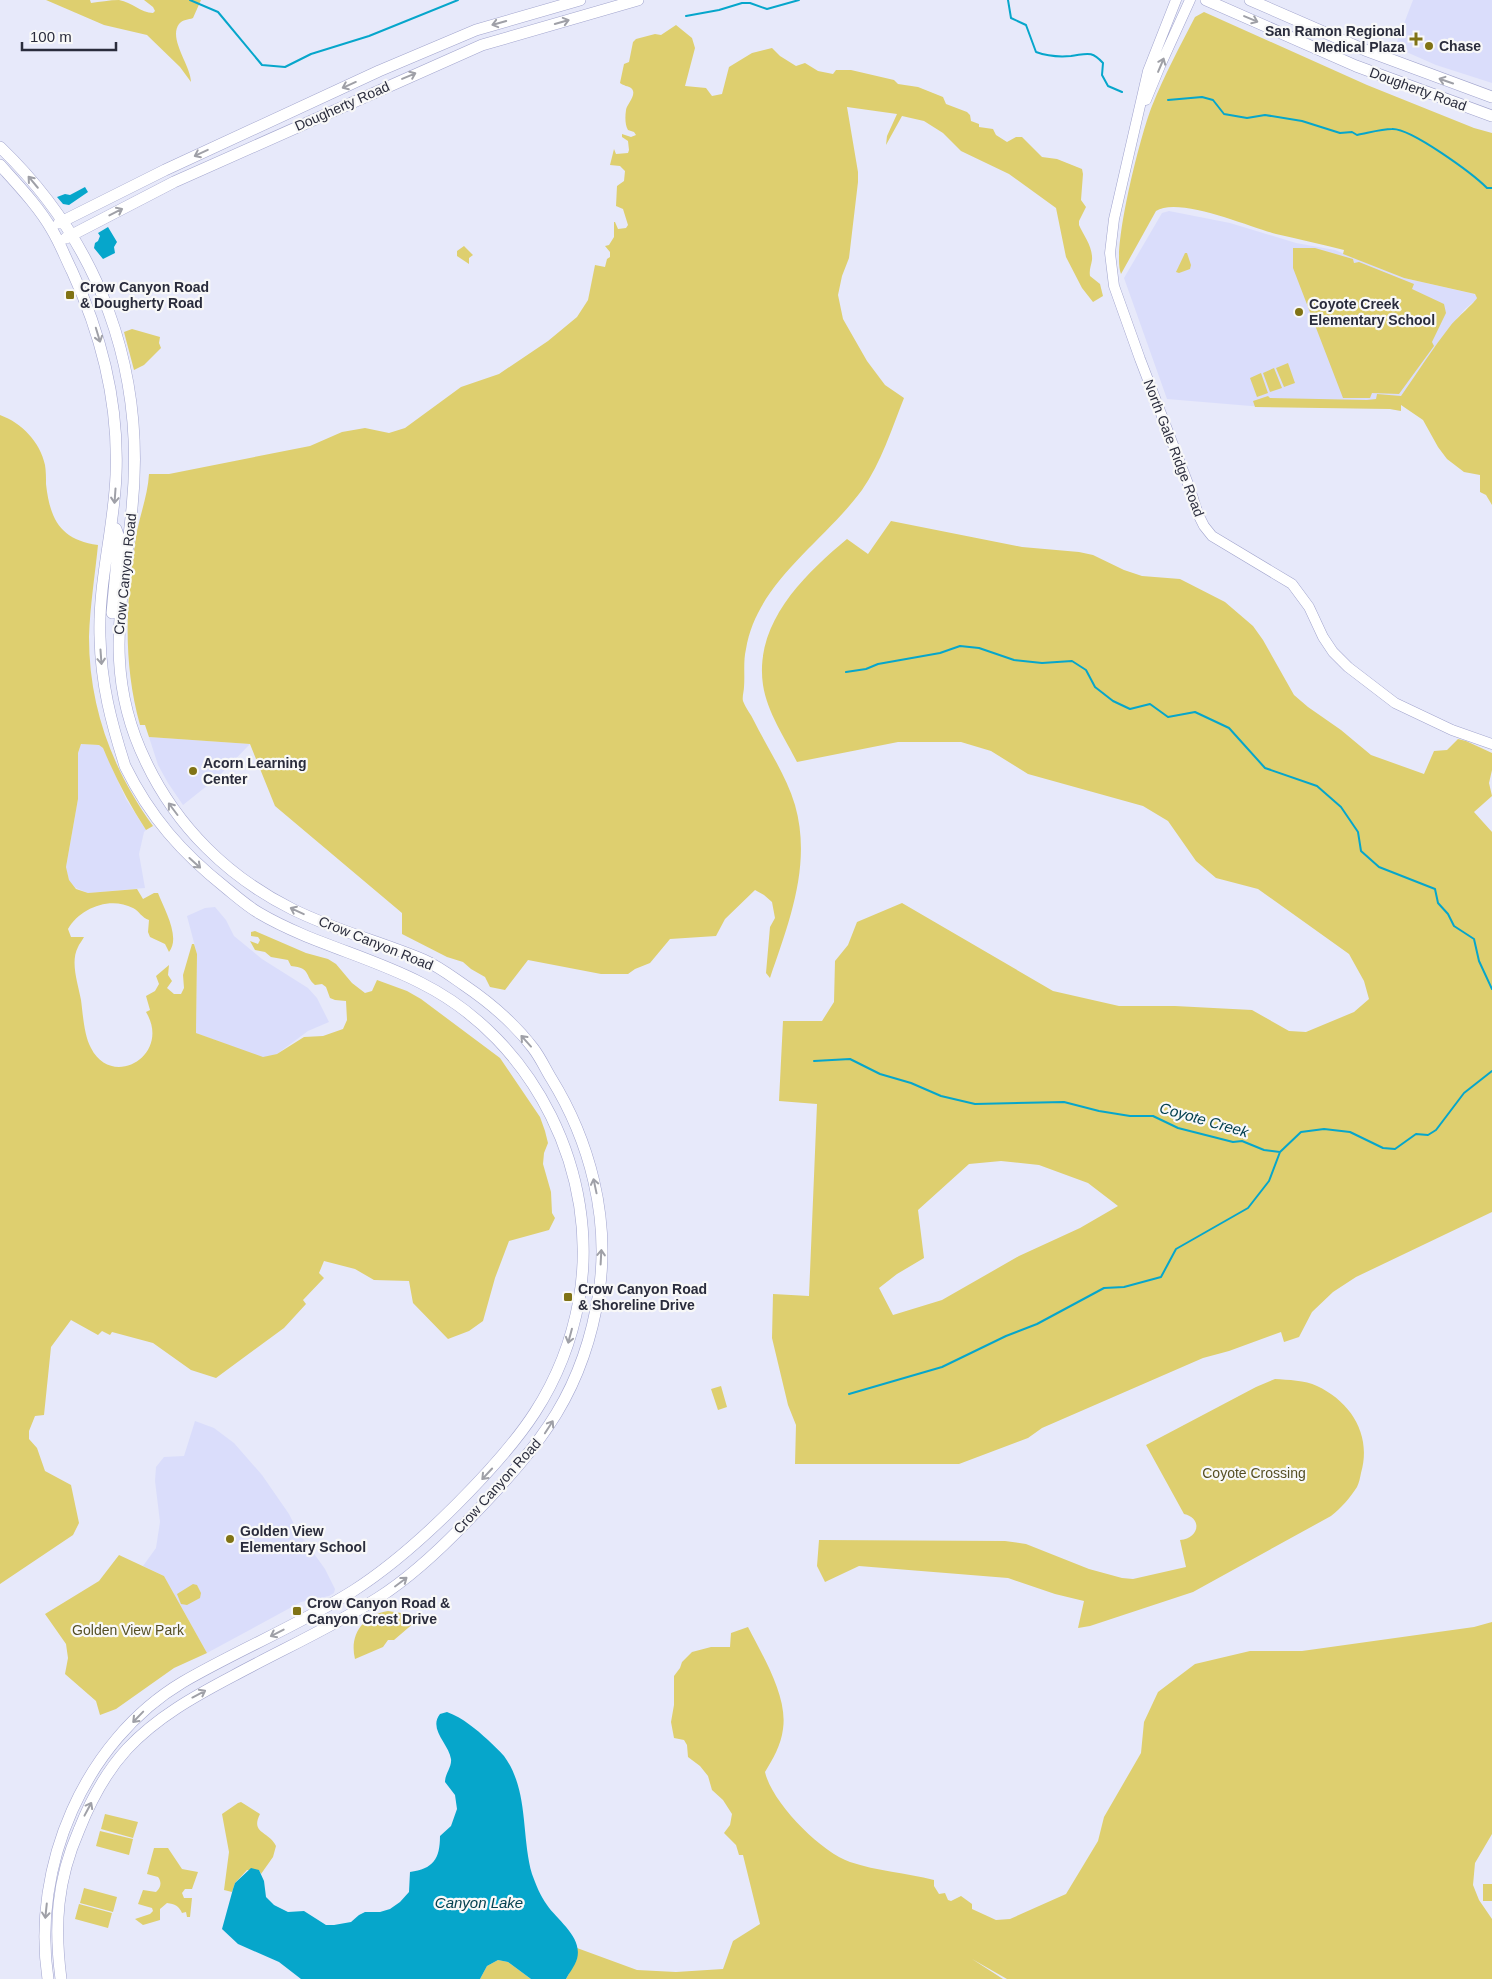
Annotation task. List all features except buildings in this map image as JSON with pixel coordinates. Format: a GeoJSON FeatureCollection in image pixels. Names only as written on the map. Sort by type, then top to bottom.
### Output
{"type":"FeatureCollection","features":[{"type":"Feature","properties":{"kind":"main road","name":"Dougherty Road"},"geometry":{"type":"LineString","coordinates":[[52,229],[64,220],[174,166],[379,71],[476,30],[580,0]]}},
{"type":"Feature","properties":{"kind":"main road","name":"Dougherty Road"},"geometry":{"type":"LineString","coordinates":[[58,242],[174,182],[482,45],[638,0]]}},
{"type":"Feature","properties":{"kind":"main road","name":"Dougherty Road"},"geometry":{"type":"LineString","coordinates":[[1206,0],[1356,66],[1492,116]]}},
{"type":"Feature","properties":{"kind":"main road","name":"Dougherty Road"},"geometry":{"type":"LineString","coordinates":[[1250,0],[1365,50],[1492,96]]}},
{"type":"Feature","properties":{"kind":"main road","name":"Crow Canyon Road"},"geometry":{"type":"LineString","coordinates":[[0,147],[34,183],[64,220],[95,276],[106,301],[126,368],[133,412],[135,476],[120,602],[118,649],[124,696],[137,742],[146,763],[166,799],[196,838],[226,867],[259,891],[297,912],[423,960],[446,972],[482,997],[510,1022],[535,1050],[561,1094],[575,1124],[587,1155],[596,1190],[602,1248],[600,1285],[593,1323],[585,1354],[574,1381],[548,1429],[507,1480],[417,1570],[384,1594],[191,1699],[157,1722],[125,1751],[100,1786],[85,1815],[60,1885],[57,1912],[57,1952],[61,1979]]}},
{"type":"Feature","properties":{"kind":"main road","name":"Crow Canyon Road"},"geometry":{"type":"LineString","coordinates":[[0,166],[24,192],[52,229],[87,304],[98,336],[109,382],[114,413],[115,486],[100,636],[102,674],[106,701],[125,766],[166,832],[188,857],[254,911],[298,933],[387,967],[424,984],[447,997],[492,1033],[531,1080],[546,1105],[564,1145],[575,1182],[583,1236],[579,1300],[569,1342],[556,1375],[534,1416],[509,1449],[414,1547],[389,1567],[333,1602],[181,1684],[144,1711],[114,1741],[80,1795],[67,1823],[53,1863],[44,1926],[48,1979]]}},
{"type":"Feature","properties":{"kind":"main road"},"geometry":{"type":"LineString","coordinates":[[111,526],[116,529],[119,538],[112,601],[113,632],[118,649]]}},
{"type":"Feature","properties":{"kind":"street","name":"North Gale Ridge Road"},"geometry":{"type":"LineString","coordinates":[[1176,0],[1148,71],[1111,234],[1110,253],[1114,286],[1198,514],[1204,526],[1218,540],[1292,584],[1309,607],[1333,652],[1348,667],[1395,704],[1452,730],[1492,744]]}},
{"type":"Feature","properties":{"kind":"street","name":"North Gale Ridge Road"},"geometry":{"type":"LineString","coordinates":[[1136,127],[1160,66],[1190,0]]}},
{"type":"Feature","properties":{"kind":"shaded area"},"geometry":{"type":"Polygon","coordinates":[[[1413,0],[1492,0],[1492,83],[1436,65],[1395,47],[1413,0]]]}},
{"type":"Feature","properties":{"kind":"shaded area","name":"Coyote Creek Elementary School"},"geometry":{"type":"Polygon","coordinates":[[[1169,211],[1230,223],[1296,243],[1335,250],[1404,278],[1474,294],[1477,296],[1477,299],[1465,309],[1450,327],[1401,396],[1401,411],[1390,409],[1251,406],[1167,399],[1124,278],[1162,213],[1169,211]]]}},
{"type":"Feature","properties":{"kind":"shaded area","name":"Acorn Learning Center"},"geometry":{"type":"Polygon","coordinates":[[[149,737],[250,744],[218,777],[183,805],[158,765],[149,737]]]}},
{"type":"Feature","properties":{"kind":"shaded area"},"geometry":{"type":"Polygon","coordinates":[[[81,744],[99,745],[103,748],[126,799],[146,830],[139,854],[145,888],[88,893],[76,888],[69,881],[66,867],[78,799],[78,753],[81,744]]]}},
{"type":"Feature","properties":{"kind":"shaded area"},"geometry":{"type":"Polygon","coordinates":[[[215,907],[226,920],[234,936],[262,959],[308,988],[317,998],[329,1022],[308,1031],[277,1054],[263,1058],[196,1033],[197,954],[187,916],[205,908],[215,907]]]}},
{"type":"Feature","properties":{"kind":"shaded area","name":"Golden View Elementary School"},"geometry":{"type":"Polygon","coordinates":[[[195,1421],[214,1428],[234,1443],[262,1475],[289,1514],[297,1530],[325,1569],[335,1589],[334,1593],[329,1596],[301,1602],[207,1653],[164,1576],[143,1566],[156,1548],[160,1522],[155,1481],[156,1467],[164,1457],[184,1456],[195,1421]]]}},
{"type":"Feature","properties":{"kind":"green space"},"geometry":{"type":"Polygon","coordinates":[[[46,0],[90,0],[91,3],[119,0],[153,13],[155,11],[153,7],[144,0],[201,0],[193,18],[181,22],[176,30],[178,45],[188,68],[191,82],[180,67],[147,35],[104,25],[46,0]]]}},
{"type":"Feature","properties":{"kind":"green space"},"geometry":{"type":"Polygon","coordinates":[[[1204,12],[1367,85],[1474,128],[1492,133],[1492,505],[1486,495],[1480,492],[1480,475],[1464,472],[1447,459],[1423,420],[1401,405],[1401,411],[1390,409],[1255,407],[1253,401],[1268,396],[1270,398],[1367,400],[1376,399],[1377,394],[1401,396],[1451,325],[1476,300],[1475,294],[1404,278],[1343,254],[1344,250],[1276,234],[1214,214],[1180,207],[1166,207],[1156,211],[1121,274],[1119,261],[1120,241],[1124,217],[1147,120],[1172,61],[1195,17],[1204,12]]]}},
{"type":"Feature","properties":{"kind":"green space"},"geometry":{"type":"Polygon","coordinates":[[[676,25],[692,38],[695,48],[685,86],[706,88],[712,96],[722,94],[729,67],[752,53],[772,48],[780,56],[796,66],[805,63],[818,71],[833,74],[836,70],[851,70],[894,80],[898,84],[918,87],[943,97],[946,104],[967,112],[970,115],[971,121],[979,124],[979,127],[993,129],[996,135],[1007,142],[1016,137],[1022,137],[1042,157],[1057,159],[1082,169],[1081,200],[1086,207],[1079,225],[1092,255],[1090,276],[1100,284],[1103,296],[1093,302],[1082,288],[1066,257],[1056,208],[1009,174],[961,151],[943,133],[924,121],[902,116],[886,145],[887,136],[897,114],[847,107],[858,182],[849,258],[842,276],[838,295],[843,319],[867,361],[885,385],[904,398],[886,445],[869,480],[847,509],[794,564],[763,603],[753,625],[746,649],[743,701],[787,783],[800,827],[800,871],[796,893],[770,978],[766,973],[770,927],[775,918],[772,902],[755,890],[725,919],[716,936],[670,939],[650,963],[628,974],[601,974],[528,960],[505,990],[490,987],[485,977],[463,962],[447,957],[402,934],[402,913],[275,806],[250,744],[149,737],[145,725],[140,725],[134,701],[128,652],[128,604],[137,531],[149,474],[169,474],[310,446],[342,432],[365,428],[389,433],[405,428],[461,387],[499,374],[548,341],[577,317],[588,300],[595,265],[605,267],[607,259],[610,257],[610,252],[605,246],[609,245],[614,237],[614,222],[618,229],[626,228],[628,225],[623,209],[616,206],[617,186],[624,181],[625,171],[620,166],[610,165],[614,149],[616,154],[628,153],[628,141],[622,137],[622,134],[631,137],[636,135],[628,130],[625,118],[626,110],[632,99],[633,90],[620,83],[624,64],[629,62],[633,42],[636,39],[655,34],[661,35],[676,25]]]}},
{"type":"Feature","properties":{"kind":"green space"},"geometry":{"type":"Polygon","coordinates":[[[464,246],[473,255],[469,258],[469,264],[457,256],[457,251],[464,246]]]}},
{"type":"Feature","properties":{"kind":"green space"},"geometry":{"type":"Polygon","coordinates":[[[1293,248],[1315,248],[1353,259],[1354,263],[1359,262],[1414,284],[1412,289],[1444,304],[1446,313],[1432,342],[1434,346],[1399,394],[1372,393],[1370,398],[1343,398],[1293,268],[1293,248]]]}},
{"type":"Feature","properties":{"kind":"green space"},"geometry":{"type":"Polygon","coordinates":[[[1185,253],[1187,253],[1191,265],[1190,269],[1179,273],[1176,272],[1185,253]]]}},
{"type":"Feature","properties":{"kind":"green space"},"geometry":{"type":"Polygon","coordinates":[[[132,329],[160,337],[159,343],[161,348],[144,365],[134,370],[124,332],[132,329]]]}},
{"type":"Feature","properties":{"kind":"green space"},"geometry":{"type":"Polygon","coordinates":[[[1288,363],[1295,383],[1284,387],[1276,368],[1288,363]]]}},
{"type":"Feature","properties":{"kind":"green space"},"geometry":{"type":"Polygon","coordinates":[[[1274,368],[1282,388],[1270,392],[1263,373],[1274,368]]]}},
{"type":"Feature","properties":{"kind":"green space"},"geometry":{"type":"Polygon","coordinates":[[[1261,373],[1268,393],[1257,397],[1250,378],[1261,373]]]}},
{"type":"Feature","properties":{"kind":"green space"},"geometry":{"type":"Polygon","coordinates":[[[0,415],[23,428],[39,449],[45,465],[46,484],[51,508],[54,518],[60,526],[66,533],[75,538],[98,545],[89,637],[93,688],[98,713],[115,760],[138,804],[153,826],[146,830],[123,790],[103,748],[99,745],[81,744],[78,753],[78,799],[66,867],[69,880],[76,889],[88,893],[137,889],[143,899],[158,893],[172,931],[172,946],[169,952],[165,944],[150,937],[148,932],[149,920],[133,908],[115,903],[96,906],[88,910],[80,915],[68,929],[71,937],[84,937],[78,946],[75,966],[85,1031],[91,1048],[100,1060],[112,1066],[124,1066],[136,1062],[146,1053],[151,1042],[152,1028],[146,1012],[150,1010],[146,996],[155,991],[159,984],[156,976],[169,965],[168,975],[172,981],[167,988],[174,994],[181,994],[184,988],[183,975],[192,944],[194,944],[197,954],[196,1033],[263,1057],[277,1054],[304,1037],[323,1036],[343,1029],[347,1020],[346,1001],[330,998],[326,987],[322,984],[315,985],[305,971],[291,966],[288,960],[271,957],[265,952],[255,950],[250,941],[258,944],[260,940],[258,937],[251,936],[251,932],[255,931],[306,953],[328,959],[336,964],[352,983],[365,993],[372,991],[377,980],[407,991],[421,999],[500,1058],[540,1117],[545,1131],[548,1143],[544,1153],[543,1164],[551,1192],[552,1213],[555,1218],[549,1230],[509,1241],[495,1278],[483,1321],[469,1331],[448,1339],[413,1303],[409,1281],[374,1280],[355,1269],[324,1261],[319,1273],[324,1278],[303,1300],[306,1304],[284,1328],[216,1378],[191,1370],[153,1343],[112,1332],[110,1335],[102,1331],[98,1335],[71,1320],[51,1347],[44,1415],[35,1416],[29,1431],[29,1439],[37,1448],[45,1471],[71,1485],[79,1523],[73,1535],[0,1584],[0,415]]]}},
{"type":"Feature","properties":{"kind":"green space"},"geometry":{"type":"Polygon","coordinates":[[[891,521],[1022,547],[1079,552],[1093,555],[1124,570],[1142,576],[1180,579],[1225,602],[1253,626],[1294,695],[1371,755],[1424,774],[1434,751],[1447,750],[1458,739],[1492,753],[1492,770],[1489,783],[1492,796],[1474,812],[1492,832],[1492,1212],[1356,1277],[1333,1292],[1312,1312],[1299,1337],[1284,1342],[1281,1332],[1229,1351],[1203,1358],[1042,1428],[1028,1438],[959,1464],[795,1464],[796,1425],[788,1405],[772,1338],[773,1294],[809,1296],[817,1104],[779,1101],[783,1021],[822,1021],[834,1002],[835,961],[848,945],[857,922],[902,903],[1053,991],[1119,1006],[1175,1006],[1252,1010],[1289,1031],[1306,1032],[1354,1012],[1369,999],[1364,981],[1349,954],[1258,889],[1216,878],[1196,861],[1168,821],[1143,806],[1028,774],[991,751],[961,742],[898,742],[797,762],[772,715],[765,695],[762,662],[766,641],[774,621],[799,585],[814,568],[847,539],[868,554],[891,521]],[[1001,1161],[969,1164],[918,1210],[924,1258],[897,1274],[879,1288],[893,1315],[942,1300],[1019,1256],[1080,1228],[1118,1206],[1088,1183],[1039,1165],[1001,1161]]]}},
{"type":"Feature","properties":{"kind":"green space","name":"Coyote Crossing"},"geometry":{"type":"Polygon","coordinates":[[[1275,1379],[1302,1381],[1317,1386],[1340,1401],[1349,1411],[1356,1421],[1364,1446],[1364,1459],[1358,1485],[1345,1503],[1331,1516],[1193,1592],[1090,1626],[1078,1628],[1084,1601],[1055,1594],[1008,1578],[859,1566],[825,1582],[817,1566],[819,1540],[1005,1541],[1026,1544],[1089,1569],[1133,1579],[1186,1567],[1180,1540],[1186,1539],[1195,1532],[1196,1524],[1190,1516],[1184,1514],[1146,1445],[1256,1387],[1275,1379]]]}},
{"type":"Feature","properties":{"kind":"green space"},"geometry":{"type":"Polygon","coordinates":[[[721,1386],[727,1407],[718,1410],[711,1389],[721,1386]]]}},
{"type":"Feature","properties":{"kind":"green space","name":"Golden View Park"},"geometry":{"type":"Polygon","coordinates":[[[119,1555],[164,1576],[207,1653],[174,1668],[116,1709],[100,1715],[96,1701],[65,1674],[68,1658],[66,1644],[45,1614],[99,1581],[119,1555]]]}},
{"type":"Feature","properties":{"kind":"green space"},"geometry":{"type":"Polygon","coordinates":[[[193,1584],[197,1585],[201,1593],[200,1598],[187,1605],[181,1604],[177,1594],[193,1584]]]}},
{"type":"Feature","properties":{"kind":"green space"},"geometry":{"type":"Polygon","coordinates":[[[388,1611],[401,1613],[415,1622],[394,1640],[388,1640],[383,1647],[355,1659],[354,1642],[360,1628],[371,1617],[388,1611]]]}},
{"type":"Feature","properties":{"kind":"green space"},"geometry":{"type":"Polygon","coordinates":[[[1492,1622],[1492,1834],[1475,1863],[1473,1885],[1479,1900],[1492,1919],[1492,1979],[1007,1979],[972,1959],[1003,1979],[566,1979],[577,1959],[577,1948],[637,1970],[676,1972],[723,1969],[733,1941],[760,1924],[743,1855],[739,1855],[736,1845],[724,1833],[730,1825],[732,1814],[723,1800],[712,1790],[708,1776],[700,1766],[688,1757],[687,1745],[684,1740],[674,1738],[671,1722],[674,1705],[674,1676],[682,1662],[692,1652],[711,1647],[730,1647],[731,1633],[748,1627],[767,1663],[778,1690],[784,1716],[783,1729],[779,1746],[765,1772],[777,1798],[799,1825],[838,1857],[871,1868],[934,1880],[934,1886],[939,1894],[945,1893],[948,1900],[951,1901],[961,1896],[972,1904],[972,1909],[996,1920],[1010,1919],[1066,1894],[1098,1841],[1104,1817],[1141,1753],[1144,1722],[1158,1692],[1195,1664],[1250,1651],[1302,1651],[1474,1627],[1492,1622]]]}},
{"type":"Feature","properties":{"kind":"green space"},"geometry":{"type":"Polygon","coordinates":[[[241,1802],[260,1814],[257,1825],[259,1829],[276,1846],[273,1857],[261,1874],[259,1870],[247,1870],[235,1883],[232,1892],[224,1890],[229,1852],[222,1814],[241,1802]]]}},
{"type":"Feature","properties":{"kind":"green space"},"geometry":{"type":"Polygon","coordinates":[[[105,1814],[138,1822],[133,1838],[101,1829],[105,1814]]]}},
{"type":"Feature","properties":{"kind":"green space"},"geometry":{"type":"Polygon","coordinates":[[[100,1831],[133,1839],[129,1855],[96,1846],[100,1831]]]}},
{"type":"Feature","properties":{"kind":"green space"},"geometry":{"type":"Polygon","coordinates":[[[154,1848],[168,1848],[182,1869],[198,1872],[192,1889],[185,1889],[182,1893],[184,1898],[192,1898],[190,1917],[187,1917],[186,1912],[182,1913],[176,1906],[167,1903],[160,1909],[160,1920],[143,1925],[135,1919],[150,1914],[153,1911],[152,1908],[138,1904],[143,1890],[156,1892],[160,1887],[158,1877],[147,1874],[154,1848]]]}},
{"type":"Feature","properties":{"kind":"green space"},"geometry":{"type":"Polygon","coordinates":[[[1483,1884],[1492,1884],[1492,1901],[1483,1901],[1483,1884]]]}},
{"type":"Feature","properties":{"kind":"green space"},"geometry":{"type":"Polygon","coordinates":[[[84,1888],[117,1897],[113,1912],[80,1903],[84,1888]]]}},
{"type":"Feature","properties":{"kind":"green space"},"geometry":{"type":"Polygon","coordinates":[[[79,1904],[112,1913],[108,1928],[75,1919],[79,1904]]]}},
{"type":"Feature","properties":{"kind":"green space"},"geometry":{"type":"Polygon","coordinates":[[[498,1960],[508,1962],[531,1979],[480,1979],[487,1966],[498,1960]]]}},
{"type":"Feature","properties":{"kind":"water"},"geometry":{"type":"Polygon","coordinates":[[[85,187],[88,192],[69,205],[63,204],[57,197],[65,194],[70,195],[85,187]]]}},
{"type":"Feature","properties":{"kind":"water"},"geometry":{"type":"Polygon","coordinates":[[[108,227],[117,242],[114,247],[115,253],[103,259],[94,248],[100,236],[98,233],[108,227]]]}},
{"type":"Feature","properties":{"kind":"water","name":"Canyon Lake"},"geometry":{"type":"Polygon","coordinates":[[[447,1712],[474,1728],[504,1756],[512,1769],[521,1798],[532,1874],[538,1890],[545,1901],[573,1936],[578,1951],[575,1964],[566,1979],[531,1979],[508,1962],[498,1960],[487,1966],[480,1979],[301,1979],[279,1962],[238,1944],[222,1929],[235,1883],[251,1868],[259,1870],[264,1881],[266,1897],[274,1905],[288,1912],[304,1911],[326,1925],[351,1922],[365,1912],[380,1912],[390,1909],[400,1902],[409,1892],[410,1872],[418,1871],[434,1862],[439,1851],[440,1836],[451,1826],[457,1809],[455,1795],[445,1782],[451,1759],[436,1725],[440,1714],[447,1712]]]}},
{"type":"Feature","properties":{"kind":"waterway"},"geometry":{"type":"LineString","coordinates":[[190,0],[218,12],[262,65],[285,67],[311,54],[369,36],[458,0]]}},
{"type":"Feature","properties":{"kind":"waterway"},"geometry":{"type":"LineString","coordinates":[[686,16],[719,10],[742,3],[750,3],[767,9],[799,0]]}},
{"type":"Feature","properties":{"kind":"waterway"},"geometry":{"type":"LineString","coordinates":[[1008,0],[1011,18],[1026,25],[1036,52],[1058,56],[1085,54],[1095,56],[1103,63],[1102,75],[1108,86],[1122,92]]}},
{"type":"Feature","properties":{"kind":"waterway"},"geometry":{"type":"LineString","coordinates":[[1168,100],[1202,97],[1213,100],[1224,114],[1247,118],[1265,115],[1302,121],[1340,133],[1352,132],[1357,135],[1388,129],[1401,131],[1427,144],[1456,163],[1487,188],[1492,188]]}},
{"type":"Feature","properties":{"kind":"waterway"},"geometry":{"type":"LineString","coordinates":[[846,672],[866,669],[878,664],[940,653],[960,646],[979,648],[1014,660],[1042,663],[1072,661],[1086,670],[1095,687],[1113,701],[1130,709],[1150,704],[1168,717],[1195,712],[1229,728],[1265,768],[1317,786],[1341,807],[1358,832],[1361,851],[1379,867],[1435,889],[1438,903],[1448,914],[1454,926],[1474,939],[1479,961],[1492,989]]}},
{"type":"Feature","properties":{"kind":"waterway","name":"Coyote Creek"},"geometry":{"type":"LineString","coordinates":[[814,1061],[850,1059],[880,1074],[911,1083],[941,1096],[975,1104],[1064,1102],[1099,1111],[1130,1116],[1153,1116],[1178,1128],[1233,1142],[1242,1141],[1264,1150],[1280,1152]]}},
{"type":"Feature","properties":{"kind":"waterway"},"geometry":{"type":"LineString","coordinates":[[849,1394],[942,1367],[1006,1336],[1037,1324],[1104,1288],[1124,1287],[1161,1277],[1176,1249],[1248,1208],[1269,1181],[1280,1152],[1301,1132],[1324,1129],[1350,1132],[1383,1148],[1395,1149],[1416,1134],[1428,1135],[1436,1130],[1464,1093],[1492,1071]]}},
{"type":"Feature","properties":{"kind":"place","name":"San Ramon Regional Medical Plaza"},"geometry":{"type":"Point","coordinates":[1416,39]}},
{"type":"Feature","properties":{"kind":"place","name":"Chase"},"geometry":{"type":"Point","coordinates":[1429,46]}},
{"type":"Feature","properties":{"kind":"place","name":"Crow Canyon Road & Dougherty Road"},"geometry":{"type":"Point","coordinates":[70,295]}},
{"type":"Feature","properties":{"kind":"place","name":"Coyote Creek Elementary School"},"geometry":{"type":"Point","coordinates":[1299,312]}},
{"type":"Feature","properties":{"kind":"place","name":"Acorn Learning Center"},"geometry":{"type":"Point","coordinates":[193,771]}},
{"type":"Feature","properties":{"kind":"place","name":"Crow Canyon Road & Shoreline Drive"},"geometry":{"type":"Point","coordinates":[568,1297]}},
{"type":"Feature","properties":{"kind":"place","name":"Golden View Elementary School"},"geometry":{"type":"Point","coordinates":[230,1539]}},
{"type":"Feature","properties":{"kind":"place","name":"Crow Canyon Road & Canyon Crest Drive"},"geometry":{"type":"Point","coordinates":[297,1611]}}]}
